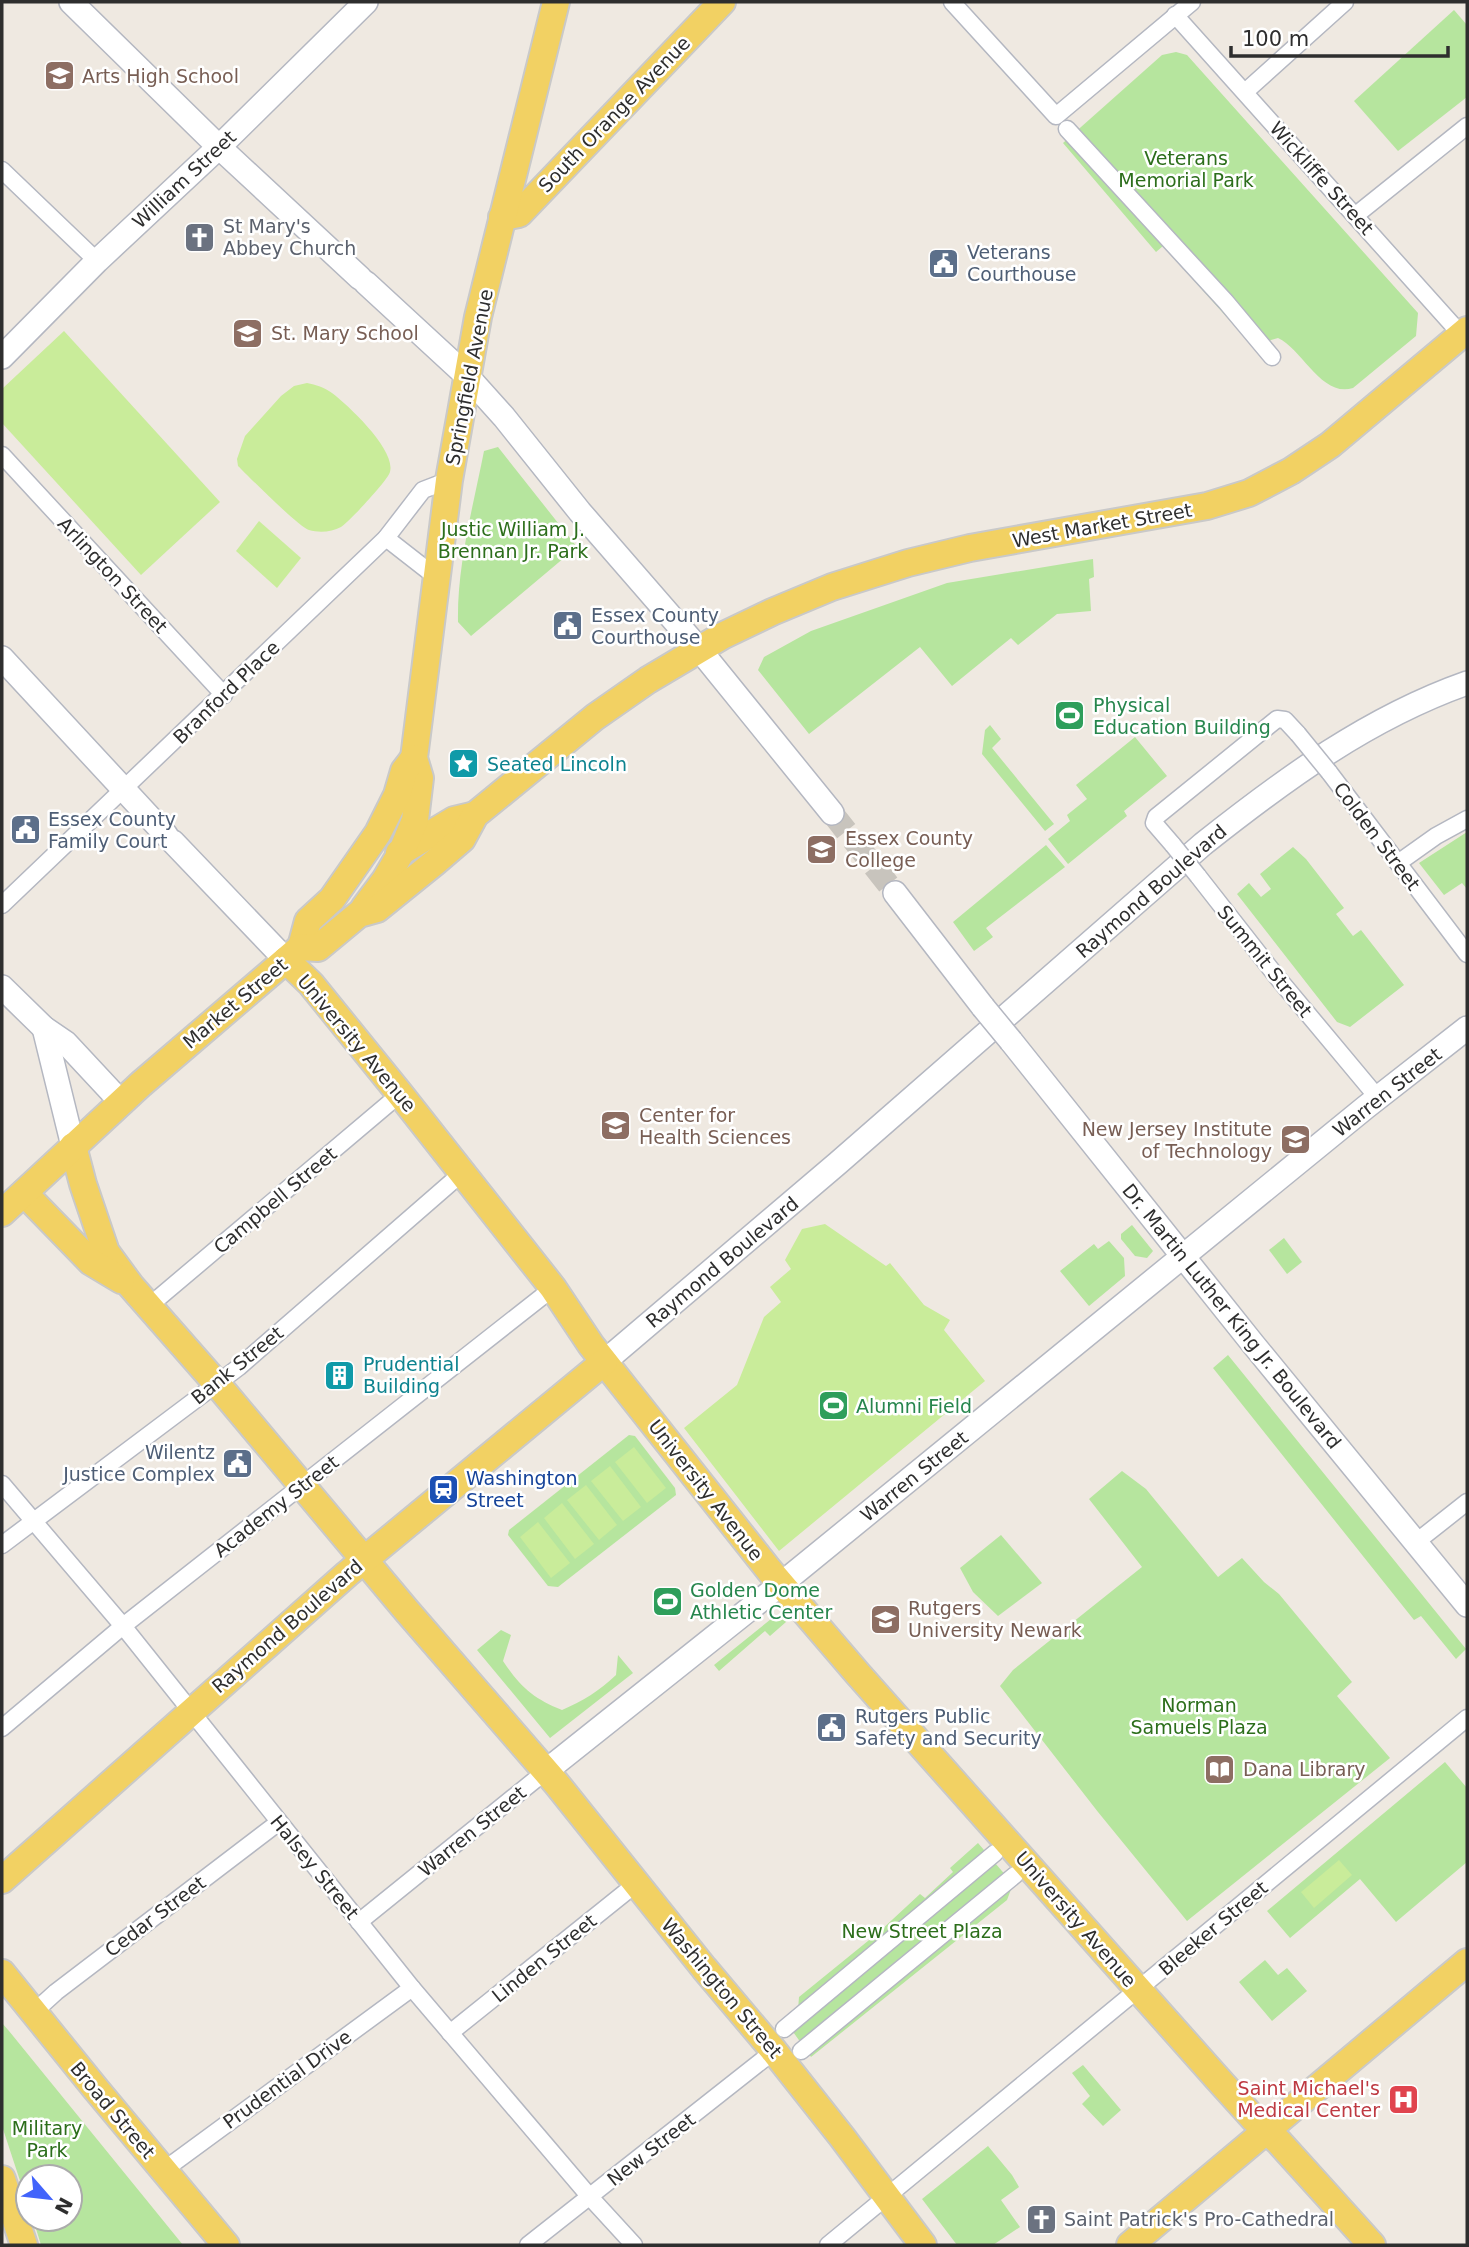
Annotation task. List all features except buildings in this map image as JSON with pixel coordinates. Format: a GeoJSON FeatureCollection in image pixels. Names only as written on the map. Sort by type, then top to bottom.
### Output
{"type":"FeatureCollection","features":[{"type":"Feature","properties":{"kind":"main road","name":"Springfield Avenue"},"geometry":{"type":"LineString","coordinates":[[359,914],[385,880],[402,851],[415,820],[420,778],[414,758],[449,480],[478,317],[556,2]]}},
{"type":"Feature","properties":{"kind":"main road","name":"South Orange Avenue"},"geometry":{"type":"LineString","coordinates":[[502,217],[519,214],[722,2]]}},
{"type":"Feature","properties":{"kind":"main road","name":"West Market Street"},"geometry":{"type":"LineString","coordinates":[[699,649],[798,601],[892,567],[970,548],[1207,506],[1249,493],[1291,471],[1330,445],[1465,336]]}},
{"type":"Feature","properties":{"kind":"main road","name":"Market Street"},"geometry":{"type":"LineString","coordinates":[[2,1213],[121,1102],[294,953],[318,948],[359,914],[377,909],[462,839],[475,815],[604,711],[699,649]]}},
{"type":"Feature","properties":{"kind":"main road","name":"Springfield Avenue"},"geometry":{"type":"LineString","coordinates":[[294,953],[308,921],[332,899],[378,833],[397,795],[404,771],[414,758]]}},
{"type":"Feature","properties":{"kind":"main road","name":"Market Street"},"geometry":{"type":"LineString","coordinates":[[332,899],[402,851],[454,820],[475,815]]}},
{"type":"Feature","properties":{"kind":"main road","name":"University Avenue"},"geometry":{"type":"LineString","coordinates":[[294,953],[311,984],[553,1288],[604,1362],[781,1584],[1247,2111],[1371,2245]]}},
{"type":"Feature","properties":{"kind":"main road","name":"Washington Street"},"geometry":{"type":"LineString","coordinates":[[73,1146],[106,1251],[131,1286],[546,1771],[704,1968],[779,2040],[923,2245]]}},
{"type":"Feature","properties":{"kind":"main road"},"geometry":{"type":"LineString","coordinates":[[24,1193],[90,1262],[131,1286]]}},
{"type":"Feature","properties":{"kind":"main road","name":"Raymond Boulevard"},"geometry":{"type":"LineString","coordinates":[[2,1880],[364,1560],[604,1362]]}},
{"type":"Feature","properties":{"kind":"main road"},"geometry":{"type":"LineString","coordinates":[[1130,2245],[1467,1962]]}},
{"type":"Feature","properties":{"kind":"main road","name":"Broad Street"},"geometry":{"type":"LineString","coordinates":[[2,1973],[226,2245]]}},
{"type":"Feature","properties":{"kind":"main road"},"geometry":{"type":"LineString","coordinates":[[2,2179],[24,2245]]}},
{"type":"Feature","properties":{"kind":"street"},"geometry":{"type":"LineString","coordinates":[[71,2],[219,147],[468,377],[504,416],[580,512],[699,649],[832,813]]}},
{"type":"Feature","properties":{"kind":"street","name":"William Street"},"geometry":{"type":"LineString","coordinates":[[2,357],[97,261],[219,147],[366,2]]}},
{"type":"Feature","properties":{"kind":"street"},"geometry":{"type":"LineString","coordinates":[[952,2],[1056,116],[1192,2]]}},
{"type":"Feature","properties":{"kind":"street"},"geometry":{"type":"LineString","coordinates":[[1245,92],[1345,2]]}},
{"type":"Feature","properties":{"kind":"street","name":"Wickliffe Street"},"geometry":{"type":"LineString","coordinates":[[1175,15],[1465,336]]}},
{"type":"Feature","properties":{"kind":"street"},"geometry":{"type":"LineString","coordinates":[[1356,215],[1467,126]]}},
{"type":"Feature","properties":{"kind":"street"},"geometry":{"type":"LineString","coordinates":[[1067,129],[1163,232],[1272,357]]}},
{"type":"Feature","properties":{"kind":"street"},"geometry":{"type":"LineString","coordinates":[[2,170],[97,261]]}},
{"type":"Feature","properties":{"kind":"street","name":"Arlington Street"},"geometry":{"type":"LineString","coordinates":[[2,455],[223,695]]}},
{"type":"Feature","properties":{"kind":"street","name":"Branford Place"},"geometry":{"type":"LineString","coordinates":[[2,905],[386,538],[423,491],[449,480]]}},
{"type":"Feature","properties":{"kind":"street"},"geometry":{"type":"LineString","coordinates":[[386,538],[436,577]]}},
{"type":"Feature","properties":{"kind":"street","name":"University Avenue"},"geometry":{"type":"LineString","coordinates":[[2,658],[169,839],[294,953]]}},
{"type":"Feature","properties":{"kind":"street","name":"Raymond Boulevard"},"geometry":{"type":"LineString","coordinates":[[604,1362],[838,1163],[1203,844],[1254,803],[1300,769],[1387,717],[1426,698],[1467,683]]}},
{"type":"Feature","properties":{"kind":"street","name":"Colden Street"},"geometry":{"type":"LineString","coordinates":[[1154,823],[1156,817],[1268,726],[1277,719],[1285,720],[1329,772],[1467,954]]}},
{"type":"Feature","properties":{"kind":"street"},"geometry":{"type":"LineString","coordinates":[[1398,863],[1436,836],[1467,819]]}},
{"type":"Feature","properties":{"kind":"street","name":"Summit Street"},"geometry":{"type":"LineString","coordinates":[[1154,823],[1378,1098]]}},
{"type":"Feature","properties":{"kind":"street","name":"Dr. Martin Luther King Jr. Boulevard"},"geometry":{"type":"LineString","coordinates":[[895,893],[1183,1256],[1467,1605]]}},
{"type":"Feature","properties":{"kind":"street"},"geometry":{"type":"LineString","coordinates":[[2,987],[44,1028],[66,1043],[121,1102]]}},
{"type":"Feature","properties":{"kind":"street","name":"Washington Street"},"geometry":{"type":"LineString","coordinates":[[44,1028],[73,1146]]}},
{"type":"Feature","properties":{"kind":"street","name":"Warren Street"},"geometry":{"type":"LineString","coordinates":[[359,1922],[1467,1028]]}},
{"type":"Feature","properties":{"kind":"street","name":"Campbell Street"},"geometry":{"type":"LineString","coordinates":[[149,1306],[400,1094]]}},
{"type":"Feature","properties":{"kind":"street","name":"Bank Street"},"geometry":{"type":"LineString","coordinates":[[2,1545],[239,1367],[462,1173]]}},
{"type":"Feature","properties":{"kind":"street","name":"Academy Street"},"geometry":{"type":"LineString","coordinates":[[2,1728],[124,1626],[553,1288]]}},
{"type":"Feature","properties":{"kind":"street","name":"Halsey Street"},"geometry":{"type":"LineString","coordinates":[[2,1484],[124,1626],[412,1988],[634,2245]]}},
{"type":"Feature","properties":{"kind":"street"},"geometry":{"type":"LineString","coordinates":[[1415,1543],[1467,1502]]}},
{"type":"Feature","properties":{"kind":"street","name":"Bleeker Street"},"geometry":{"type":"LineString","coordinates":[[828,2245],[1467,1718]]}},
{"type":"Feature","properties":{"kind":"street","name":"Cedar Street"},"geometry":{"type":"LineString","coordinates":[[34,2011],[279,1822]]}},
{"type":"Feature","properties":{"kind":"street","name":"New Street"},"geometry":{"type":"LineString","coordinates":[[528,2245],[779,2040],[810,2007],[995,1853]]}},
{"type":"Feature","properties":{"kind":"street"},"geometry":{"type":"LineString","coordinates":[[979,1866],[999,1888]]}},
{"type":"Feature","properties":{"kind":"street"},"geometry":{"type":"LineString","coordinates":[[801,2051],[1015,1875]]}},
{"type":"Feature","properties":{"kind":"street","name":"Linden Street"},"geometry":{"type":"LineString","coordinates":[[450,2033],[637,1883]]}},
{"type":"Feature","properties":{"kind":"street"},"geometry":{"type":"LineString","coordinates":[[945,1894],[972,1910]]}},
{"type":"Feature","properties":{"kind":"street"},"geometry":{"type":"LineString","coordinates":[[901,1931],[919,1954]]}},
{"type":"Feature","properties":{"kind":"street"},"geometry":{"type":"LineString","coordinates":[[841,1981],[869,1995]]}},
{"type":"Feature","properties":{"kind":"street","name":"Prudential Drive"},"geometry":{"type":"LineString","coordinates":[[164,2170],[412,1988]]}},
{"type":"Feature","properties":{"kind":"street"},"geometry":{"type":"LineString","coordinates":[[810,2007],[838,2021]]}},
{"type":"Feature","properties":{"kind":"green space"},"geometry":{"type":"Polygon","coordinates":[[[1454,10],[1467,25],[1467,97],[1398,151],[1354,101],[1454,10]]]}},
{"type":"Feature","properties":{"kind":"green space","name":"Veterans Memorial Park"},"geometry":{"type":"Polygon","coordinates":[[[1176,52],[1187,55],[1418,313],[1416,336],[1353,388],[1342,389],[1322,380],[1278,338],[1271,340],[1258,352],[1163,246],[1156,252],[1063,143],[1162,55],[1176,52]]]}},
{"type":"Feature","properties":{"kind":"green space"},"geometry":{"type":"Polygon","coordinates":[[[64,331],[220,502],[141,575],[2,423],[2,389],[64,331]]]}},
{"type":"Feature","properties":{"kind":"green space"},"geometry":{"type":"Polygon","coordinates":[[[307,383],[329,391],[349,408],[379,441],[390,463],[388,476],[368,501],[341,527],[330,531],[313,531],[304,527],[238,466],[237,459],[245,436],[281,396],[294,386],[307,383]]]}},
{"type":"Feature","properties":{"kind":"green space","name":"Justic William J. Brennan Jr. Park"},"geometry":{"type":"Polygon","coordinates":[[[498,447],[577,547],[471,636],[458,622],[463,558],[484,451],[498,447]]]}},
{"type":"Feature","properties":{"kind":"green space"},"geometry":{"type":"Polygon","coordinates":[[[259,521],[301,558],[277,588],[236,551],[259,521]]]}},
{"type":"Feature","properties":{"kind":"green space"},"geometry":{"type":"Polygon","coordinates":[[[1093,559],[1094,577],[1089,579],[1091,611],[1057,614],[1018,645],[1011,638],[952,686],[920,647],[809,734],[758,670],[764,657],[811,631],[947,583],[1093,559]]]}},
{"type":"Feature","properties":{"kind":"green space"},"geometry":{"type":"Polygon","coordinates":[[[990,725],[1001,739],[992,748],[1054,824],[1045,831],[982,754],[985,730],[990,725]]]}},
{"type":"Feature","properties":{"kind":"green space"},"geometry":{"type":"Polygon","coordinates":[[[1135,737],[1167,776],[1124,811],[1127,816],[1068,864],[1048,839],[1070,821],[1067,815],[1087,799],[1076,785],[1135,737]]]}},
{"type":"Feature","properties":{"kind":"green space"},"geometry":{"type":"Polygon","coordinates":[[[1467,832],[1467,889],[1462,883],[1444,895],[1419,863],[1467,832]]]}},
{"type":"Feature","properties":{"kind":"green space"},"geometry":{"type":"Polygon","coordinates":[[[1046,845],[1065,867],[986,928],[993,937],[974,951],[953,922],[1046,845]]]}},
{"type":"Feature","properties":{"kind":"green space"},"geometry":{"type":"Polygon","coordinates":[[[1293,847],[1306,859],[1344,908],[1336,914],[1353,936],[1361,930],[1404,985],[1350,1027],[1337,1022],[1237,894],[1249,883],[1261,897],[1271,889],[1260,874],[1293,847]]]}},
{"type":"Feature","properties":{"kind":"green space","name":"Alumni Field"},"geometry":{"type":"Polygon","coordinates":[[[825,1224],[886,1266],[890,1263],[924,1305],[950,1320],[944,1330],[985,1381],[779,1551],[684,1428],[737,1385],[764,1317],[781,1302],[770,1287],[791,1269],[785,1260],[802,1229],[825,1224]]]}},
{"type":"Feature","properties":{"kind":"green space"},"geometry":{"type":"Polygon","coordinates":[[[1132,1225],[1153,1251],[1147,1258],[1135,1256],[1121,1239],[1121,1234],[1132,1225]]]}},
{"type":"Feature","properties":{"kind":"green space"},"geometry":{"type":"Polygon","coordinates":[[[1284,1238],[1302,1262],[1287,1274],[1269,1250],[1284,1238]]]}},
{"type":"Feature","properties":{"kind":"green space"},"geometry":{"type":"Polygon","coordinates":[[[1109,1241],[1124,1258],[1125,1276],[1089,1306],[1060,1271],[1094,1244],[1098,1249],[1109,1241]]]}},
{"type":"Feature","properties":{"kind":"green space"},"geometry":{"type":"Polygon","coordinates":[[[1228,1355],[1466,1649],[1456,1659],[1421,1616],[1414,1620],[1213,1368],[1228,1355]]]}},
{"type":"Feature","properties":{"kind":"green space"},"geometry":{"type":"Polygon","coordinates":[[[629,1435],[635,1436],[675,1488],[676,1495],[558,1587],[548,1586],[508,1535],[509,1530],[629,1435]]]}},
{"type":"Feature","properties":{"kind":"green space"},"geometry":{"type":"Polygon","coordinates":[[[634,1447],[666,1488],[647,1503],[615,1462],[634,1447]]]}},
{"type":"Feature","properties":{"kind":"green space"},"geometry":{"type":"Polygon","coordinates":[[[610,1466],[641,1507],[623,1521],[591,1481],[610,1466]]]}},
{"type":"Feature","properties":{"kind":"green space","name":"Norman Samuels Plaza"},"geometry":{"type":"Polygon","coordinates":[[[1122,1471],[1146,1489],[1218,1577],[1242,1558],[1279,1594],[1352,1682],[1337,1696],[1390,1758],[1187,1921],[1000,1686],[1013,1670],[1142,1567],[1089,1499],[1122,1471]]]}},
{"type":"Feature","properties":{"kind":"green space"},"geometry":{"type":"Polygon","coordinates":[[[586,1485],[617,1525],[599,1540],[567,1500],[586,1485]]]}},
{"type":"Feature","properties":{"kind":"green space"},"geometry":{"type":"Polygon","coordinates":[[[562,1503],[594,1544],[575,1559],[544,1518],[562,1503]]]}},
{"type":"Feature","properties":{"kind":"green space"},"geometry":{"type":"Polygon","coordinates":[[[538,1522],[570,1563],[551,1578],[520,1537],[538,1522]]]}},
{"type":"Feature","properties":{"kind":"green space"},"geometry":{"type":"Polygon","coordinates":[[[1001,1535],[1042,1583],[998,1616],[973,1592],[960,1568],[1001,1535]]]}},
{"type":"Feature","properties":{"kind":"green space"},"geometry":{"type":"Polygon","coordinates":[[[776,1615],[786,1622],[770,1636],[765,1631],[719,1671],[714,1665],[776,1615]]]}},
{"type":"Feature","properties":{"kind":"green space"},"geometry":{"type":"Polygon","coordinates":[[[501,1630],[511,1635],[503,1661],[509,1670],[528,1691],[562,1710],[590,1695],[616,1675],[618,1655],[633,1673],[550,1738],[477,1650],[501,1630]]]}},
{"type":"Feature","properties":{"kind":"green space"},"geometry":{"type":"Polygon","coordinates":[[[1445,1762],[1467,1788],[1467,1862],[1396,1922],[1360,1879],[1290,1938],[1267,1911],[1445,1762]]]}},
{"type":"Feature","properties":{"kind":"green space","name":"New Street Plaza"},"geometry":{"type":"Polygon","coordinates":[[[978,1843],[1013,1884],[1007,1900],[811,2057],[786,2022],[788,2015],[798,2010],[799,1997],[879,1932],[920,1894],[925,1898],[953,1872],[950,1868],[978,1843]]]}},
{"type":"Feature","properties":{"kind":"green space"},"geometry":{"type":"Polygon","coordinates":[[[1339,1860],[1352,1875],[1314,1908],[1301,1892],[1339,1860]]]}},
{"type":"Feature","properties":{"kind":"green space"},"geometry":{"type":"Polygon","coordinates":[[[1265,1960],[1278,1975],[1287,1968],[1307,1991],[1272,2021],[1239,1982],[1265,1960]]]}},
{"type":"Feature","properties":{"kind":"green space","name":"Military Park"},"geometry":{"type":"Polygon","coordinates":[[[2,2023],[183,2245],[41,2245],[37,2233],[84,2233],[84,2163],[14,2163],[2,2126],[2,2023]]]}},
{"type":"Feature","properties":{"kind":"green space"},"geometry":{"type":"Polygon","coordinates":[[[1083,2065],[1121,2110],[1103,2126],[1082,2104],[1090,2096],[1072,2073],[1083,2065]]]}},
{"type":"Feature","properties":{"kind":"green space"},"geometry":{"type":"Polygon","coordinates":[[[988,2146],[1019,2187],[1001,2200],[1020,2227],[993,2245],[957,2245],[922,2199],[988,2146]]]}},
{"type":"Feature","properties":{"kind":"tunnel"},"geometry":{"type":"LineString","coordinates":[[832,813],[895,893]]}},
{"type":"Feature","properties":{"kind":"place","name":"Arts High School"},"geometry":{"type":"Point","coordinates":[59,76]}},
{"type":"Feature","properties":{"kind":"place","name":"St Mary's Abbey Church"},"geometry":{"type":"Point","coordinates":[200,237]}},
{"type":"Feature","properties":{"kind":"place","name":"Veterans Courthouse"},"geometry":{"type":"Point","coordinates":[944,263]}},
{"type":"Feature","properties":{"kind":"place","name":"St. Mary School"},"geometry":{"type":"Point","coordinates":[248,333]}},
{"type":"Feature","properties":{"kind":"place","name":"Essex County Courthouse"},"geometry":{"type":"Point","coordinates":[568,626]}},
{"type":"Feature","properties":{"kind":"place","name":"Physical Education Building"},"geometry":{"type":"Point","coordinates":[1070,716]}},
{"type":"Feature","properties":{"kind":"place","name":"Seated Lincoln"},"geometry":{"type":"Point","coordinates":[464,764]}},
{"type":"Feature","properties":{"kind":"place","name":"Essex County Family Court"},"geometry":{"type":"Point","coordinates":[25,830]}},
{"type":"Feature","properties":{"kind":"place","name":"Essex County College"},"geometry":{"type":"Point","coordinates":[822,849]}},
{"type":"Feature","properties":{"kind":"place","name":"Center for Health Sciences"},"geometry":{"type":"Point","coordinates":[616,1126]}},
{"type":"Feature","properties":{"kind":"place","name":"New Jersey Institute of Technology"},"geometry":{"type":"Point","coordinates":[1295,1140]}},
{"type":"Feature","properties":{"kind":"place","name":"Prudential Building"},"geometry":{"type":"Point","coordinates":[340,1375]}},
{"type":"Feature","properties":{"kind":"place","name":"Alumni Field"},"geometry":{"type":"Point","coordinates":[833,1406]}},
{"type":"Feature","properties":{"kind":"place","name":"Wilentz Justice Complex"},"geometry":{"type":"Point","coordinates":[238,1463]}},
{"type":"Feature","properties":{"kind":"place","name":"Washington Street"},"geometry":{"type":"Point","coordinates":[443,1489]}},
{"type":"Feature","properties":{"kind":"place","name":"Golden Dome Athletic Center"},"geometry":{"type":"Point","coordinates":[667,1601]}},
{"type":"Feature","properties":{"kind":"place","name":"Rutgers University Newark"},"geometry":{"type":"Point","coordinates":[885,1619]}},
{"type":"Feature","properties":{"kind":"place","name":"Rutgers Public Safety and Security"},"geometry":{"type":"Point","coordinates":[832,1727]}},
{"type":"Feature","properties":{"kind":"place","name":"Dana Library"},"geometry":{"type":"Point","coordinates":[1220,1769]}},
{"type":"Feature","properties":{"kind":"place","name":"Saint Michael's Medical Center"},"geometry":{"type":"Point","coordinates":[1403,2099]}},
{"type":"Feature","properties":{"kind":"place","name":"Saint Patrick's Pro-Cathedral"},"geometry":{"type":"Point","coordinates":[1041,2219]}}]}
